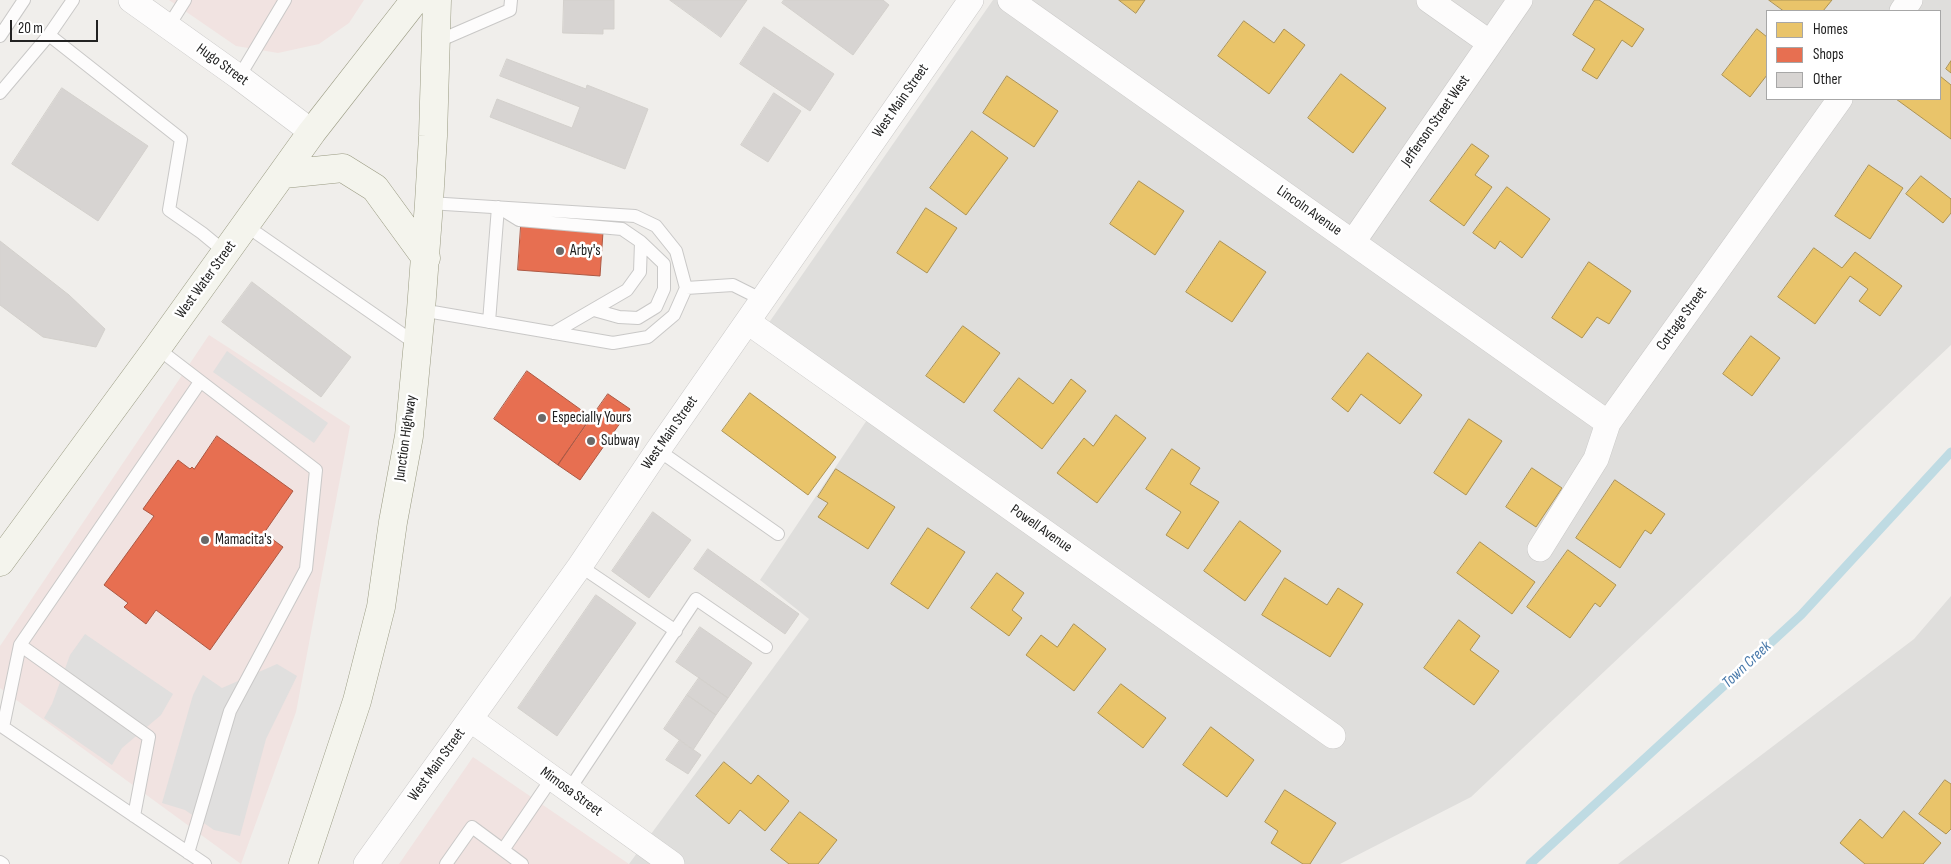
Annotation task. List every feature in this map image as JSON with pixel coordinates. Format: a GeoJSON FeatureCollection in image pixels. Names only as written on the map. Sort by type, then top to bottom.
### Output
{"type":"FeatureCollection","features":[{"type":"Feature","properties":{"kind":"main road","name":"West Water Street"},"geometry":{"type":"LineString","coordinates":[[0,562],[225,252],[284,174],[312,132],[415,0]]}},
{"type":"Feature","properties":{"kind":"main road","name":"Junction Highway"},"geometry":{"type":"LineString","coordinates":[[303,864],[357,701],[381,606],[393,522],[409,436],[430,203],[437,0]]}},
{"type":"Feature","properties":{"kind":"main road"},"geometry":{"type":"LineString","coordinates":[[284,174],[343,168],[375,188],[426,258]]}},
{"type":"Feature","properties":{"kind":"street","name":"Hugo Street"},"geometry":{"type":"LineString","coordinates":[[131,0],[240,77],[312,132]]}},
{"type":"Feature","properties":{"kind":"street","name":"Lincoln Avenue"},"geometry":{"type":"LineString","coordinates":[[1010,0],[1608,423]]}},
{"type":"Feature","properties":{"kind":"street"},"geometry":{"type":"LineString","coordinates":[[1429,0],[1490,43]]}},
{"type":"Feature","properties":{"kind":"street","name":"Jefferson Street West"},"geometry":{"type":"LineString","coordinates":[[1353,242],[1520,0]]}},
{"type":"Feature","properties":{"kind":"street","name":"West Main Street"},"geometry":{"type":"LineString","coordinates":[[366,864],[580,566],[967,1]]}},
{"type":"Feature","properties":{"kind":"street","name":"Cottage Street"},"geometry":{"type":"LineString","coordinates":[[1540,549],[1596,459],[1608,423],[1839,100]]}},
{"type":"Feature","properties":{"kind":"street","name":"Powell Avenue"},"geometry":{"type":"LineString","coordinates":[[748,322],[1333,736]]}},
{"type":"Feature","properties":{"kind":"street","name":"Mimosa Street"},"geometry":{"type":"LineString","coordinates":[[470,719],[672,864]]}},
{"type":"Feature","properties":{"kind":"lane"},"geometry":{"type":"LineString","coordinates":[[0,36],[24,0]]}},
{"type":"Feature","properties":{"kind":"lane"},"geometry":{"type":"LineString","coordinates":[[0,93],[49,35],[73,0]]}},
{"type":"Feature","properties":{"kind":"lane"},"geometry":{"type":"LineString","coordinates":[[168,27],[185,0]]}},
{"type":"Feature","properties":{"kind":"lane"},"geometry":{"type":"LineString","coordinates":[[240,77],[285,0]]}},
{"type":"Feature","properties":{"kind":"lane"},"geometry":{"type":"LineString","coordinates":[[436,42],[510,10],[511,0]]}},
{"type":"Feature","properties":{"kind":"lane"},"geometry":{"type":"LineString","coordinates":[[49,35],[181,139],[169,210],[225,252]]}},
{"type":"Feature","properties":{"kind":"lane"},"geometry":{"type":"LineString","coordinates":[[421,310],[613,343],[648,337],[674,315],[686,288],[676,251],[656,226],[635,216],[430,203]]}},
{"type":"Feature","properties":{"kind":"lane"},"geometry":{"type":"LineString","coordinates":[[498,207],[519,220],[622,229],[641,242],[664,264],[664,289],[656,307],[638,318],[619,317],[594,310]]}},
{"type":"Feature","properties":{"kind":"lane"},"geometry":{"type":"LineString","coordinates":[[489,322],[498,207]]}},
{"type":"Feature","properties":{"kind":"lane"},"geometry":{"type":"LineString","coordinates":[[245,225],[418,345]]}},
{"type":"Feature","properties":{"kind":"lane"},"geometry":{"type":"LineString","coordinates":[[554,333],[627,290],[640,272],[641,242]]}},
{"type":"Feature","properties":{"kind":"lane"},"geometry":{"type":"LineString","coordinates":[[686,288],[733,285],[763,300]]}},
{"type":"Feature","properties":{"kind":"lane"},"geometry":{"type":"LineString","coordinates":[[157,348],[316,470],[306,569],[230,711],[188,853]]}},
{"type":"Feature","properties":{"kind":"lane"},"geometry":{"type":"LineString","coordinates":[[200,382],[20,645],[1,726],[205,864]]}},
{"type":"Feature","properties":{"kind":"lane"},"geometry":{"type":"LineString","coordinates":[[658,450],[778,534]]}},
{"type":"Feature","properties":{"kind":"lane"},"geometry":{"type":"LineString","coordinates":[[580,566],[676,630]]}},
{"type":"Feature","properties":{"kind":"lane"},"geometry":{"type":"LineString","coordinates":[[503,850],[561,784],[676,630],[696,599],[766,647]]}},
{"type":"Feature","properties":{"kind":"lane"},"geometry":{"type":"LineString","coordinates":[[20,645],[149,737],[134,816]]}},
{"type":"Feature","properties":{"kind":"lane"},"geometry":{"type":"LineString","coordinates":[[446,864],[472,827],[522,864]]}},
{"type":"Feature","properties":{"kind":"shaded area"},"geometry":{"type":"Polygon","coordinates":[[[169,0],[364,0],[349,23],[319,44],[278,53],[236,46],[169,0]]]}},
{"type":"Feature","properties":{"kind":"shaded area"},"geometry":{"type":"Polygon","coordinates":[[[993,0],[1951,0],[1951,345],[1471,797],[1340,864],[629,864],[809,619],[760,580],[879,402],[768,324],[993,0]]]}},
{"type":"Feature","properties":{"kind":"shaded area"},"geometry":{"type":"Polygon","coordinates":[[[209,335],[350,426],[296,712],[241,864],[0,688],[0,646],[209,335]]]}},
{"type":"Feature","properties":{"kind":"shaded area"},"geometry":{"type":"Polygon","coordinates":[[[227,351],[328,423],[314,443],[213,372],[227,351]]]}},
{"type":"Feature","properties":{"kind":"shaded area"},"geometry":{"type":"Polygon","coordinates":[[[1951,596],[1951,864],[1618,864],[1914,639],[1951,596]]]}},
{"type":"Feature","properties":{"kind":"shaded area"},"geometry":{"type":"Polygon","coordinates":[[[85,634],[173,694],[161,715],[122,748],[112,765],[44,718],[52,704],[70,655],[85,634]]]}},
{"type":"Feature","properties":{"kind":"shaded area"},"geometry":{"type":"Polygon","coordinates":[[[277,664],[297,676],[266,739],[240,836],[214,830],[185,810],[162,803],[193,695],[203,675],[222,688],[277,664]]]}},
{"type":"Feature","properties":{"kind":"shaded area"},"geometry":{"type":"Polygon","coordinates":[[[473,757],[629,864],[399,864],[473,757]]]}},
{"type":"Feature","properties":{"kind":"building: Homes"},"geometry":{"type":"Polygon","coordinates":[[[1119,0],[1145,0],[1136,13],[1119,0]]]}},
{"type":"Feature","properties":{"kind":"building: Homes"},"geometry":{"type":"Polygon","coordinates":[[[1595,0],[1599,0],[1644,29],[1632,47],[1622,40],[1597,79],[1582,70],[1595,49],[1573,35],[1595,0]]]}},
{"type":"Feature","properties":{"kind":"building: Homes"},"geometry":{"type":"Polygon","coordinates":[[[1769,0],[1832,0],[1824,10],[1783,10],[1769,0]]]}},
{"type":"Feature","properties":{"kind":"building: Homes"},"geometry":{"type":"Polygon","coordinates":[[[1244,21],[1274,43],[1284,29],[1305,45],[1269,94],[1218,56],[1244,21]]]}},
{"type":"Feature","properties":{"kind":"building: Homes"},"geometry":{"type":"Polygon","coordinates":[[[1757,29],[1766,36],[1766,76],[1750,97],[1722,75],[1757,29]]]}},
{"type":"Feature","properties":{"kind":"building: Homes"},"geometry":{"type":"Polygon","coordinates":[[[1951,61],[1951,73],[1946,69],[1951,61]]]}},
{"type":"Feature","properties":{"kind":"building: Homes"},"geometry":{"type":"Polygon","coordinates":[[[1341,74],[1386,108],[1353,153],[1308,118],[1341,74]]]}},
{"type":"Feature","properties":{"kind":"building: Homes"},"geometry":{"type":"Polygon","coordinates":[[[1007,76],[1058,111],[1034,147],[983,113],[1007,76]]]}},
{"type":"Feature","properties":{"kind":"building: Homes"},"geometry":{"type":"Polygon","coordinates":[[[1941,77],[1951,85],[1951,139],[1897,100],[1941,100],[1941,77]]]}},
{"type":"Feature","properties":{"kind":"building: Homes"},"geometry":{"type":"Polygon","coordinates":[[[972,131],[1008,158],[966,215],[930,188],[972,131]]]}},
{"type":"Feature","properties":{"kind":"building: Homes"},"geometry":{"type":"Polygon","coordinates":[[[1472,144],[1489,156],[1475,175],[1492,187],[1464,226],[1430,201],[1472,144]]]}},
{"type":"Feature","properties":{"kind":"building: Homes"},"geometry":{"type":"Polygon","coordinates":[[[1869,165],[1903,188],[1870,239],[1835,216],[1869,165]]]}},
{"type":"Feature","properties":{"kind":"building: Homes"},"geometry":{"type":"Polygon","coordinates":[[[1921,176],[1951,199],[1951,213],[1943,223],[1906,194],[1921,176]]]}},
{"type":"Feature","properties":{"kind":"building: Homes"},"geometry":{"type":"Polygon","coordinates":[[[1139,181],[1184,211],[1155,255],[1110,224],[1139,181]]]}},
{"type":"Feature","properties":{"kind":"building: Homes"},"geometry":{"type":"Polygon","coordinates":[[[1507,187],[1550,219],[1522,258],[1500,241],[1495,249],[1473,233],[1507,187]]]}},
{"type":"Feature","properties":{"kind":"building: Homes"},"geometry":{"type":"Polygon","coordinates":[[[926,208],[957,228],[927,273],[897,253],[926,208]]]}},
{"type":"Feature","properties":{"kind":"building: Homes"},"geometry":{"type":"Polygon","coordinates":[[[1220,241],[1266,272],[1232,322],[1186,292],[1220,241]]]}},
{"type":"Feature","properties":{"kind":"building: Homes"},"geometry":{"type":"Polygon","coordinates":[[[1814,248],[1842,268],[1855,252],[1902,286],[1880,316],[1859,301],[1868,289],[1850,276],[1815,324],[1778,297],[1814,248]]]}},
{"type":"Feature","properties":{"kind":"building: Homes"},"geometry":{"type":"Polygon","coordinates":[[[1589,262],[1631,291],[1609,324],[1597,317],[1582,338],[1552,318],[1589,262]]]}},
{"type":"Feature","properties":{"kind":"building: Homes"},"geometry":{"type":"Polygon","coordinates":[[[963,326],[1000,353],[964,403],[926,376],[963,326]]]}},
{"type":"Feature","properties":{"kind":"building: Homes"},"geometry":{"type":"Polygon","coordinates":[[[1751,336],[1780,358],[1752,396],[1723,374],[1751,336]]]}},
{"type":"Feature","properties":{"kind":"building: Homes"},"geometry":{"type":"Polygon","coordinates":[[[1368,353],[1422,395],[1400,424],[1361,394],[1348,412],[1332,399],[1368,353]]]}},
{"type":"Feature","properties":{"kind":"building: Homes"},"geometry":{"type":"Polygon","coordinates":[[[1019,378],[1053,404],[1071,379],[1086,391],[1042,449],[994,411],[1019,378]]]}},
{"type":"Feature","properties":{"kind":"building: Homes"},"geometry":{"type":"Polygon","coordinates":[[[750,393],[836,457],[808,495],[722,431],[750,393]]]}},
{"type":"Feature","properties":{"kind":"building: Homes"},"geometry":{"type":"Polygon","coordinates":[[[1116,415],[1146,438],[1097,503],[1057,473],[1084,438],[1093,446],[1116,415]]]}},
{"type":"Feature","properties":{"kind":"building: Homes"},"geometry":{"type":"Polygon","coordinates":[[[1469,419],[1502,441],[1466,495],[1434,473],[1469,419]]]}},
{"type":"Feature","properties":{"kind":"building: Homes"},"geometry":{"type":"Polygon","coordinates":[[[1172,449],[1200,468],[1190,484],[1219,502],[1188,549],[1166,535],[1181,512],[1146,489],[1172,449]]]}},
{"type":"Feature","properties":{"kind":"building: Homes"},"geometry":{"type":"Polygon","coordinates":[[[1532,468],[1562,488],[1536,527],[1506,507],[1532,468]]]}},
{"type":"Feature","properties":{"kind":"building: Homes"},"geometry":{"type":"Polygon","coordinates":[[[836,469],[895,507],[868,549],[818,517],[828,503],[818,497],[836,469]]]}},
{"type":"Feature","properties":{"kind":"building: Homes"},"geometry":{"type":"Polygon","coordinates":[[[1615,480],[1665,514],[1651,534],[1645,530],[1620,568],[1576,538],[1615,480]]]}},
{"type":"Feature","properties":{"kind":"building: Homes"},"geometry":{"type":"Polygon","coordinates":[[[1240,521],[1281,551],[1245,601],[1204,571],[1240,521]]]}},
{"type":"Feature","properties":{"kind":"building: Homes"},"geometry":{"type":"Polygon","coordinates":[[[928,528],[965,552],[928,609],[891,584],[928,528]]]}},
{"type":"Feature","properties":{"kind":"building: Homes"},"geometry":{"type":"Polygon","coordinates":[[[1480,542],[1535,582],[1512,614],[1457,573],[1480,542]]]}},
{"type":"Feature","properties":{"kind":"building: Homes"},"geometry":{"type":"Polygon","coordinates":[[[1568,550],[1616,585],[1600,607],[1595,603],[1570,638],[1527,607],[1568,550]]]}},
{"type":"Feature","properties":{"kind":"building: Homes"},"geometry":{"type":"Polygon","coordinates":[[[997,573],[1024,593],[1012,610],[1022,618],[1009,636],[971,608],[997,573]]]}},
{"type":"Feature","properties":{"kind":"building: Homes"},"geometry":{"type":"Polygon","coordinates":[[[1285,578],[1327,605],[1338,588],[1363,604],[1330,657],[1262,615],[1285,578]]]}},
{"type":"Feature","properties":{"kind":"building: Homes"},"geometry":{"type":"Polygon","coordinates":[[[1459,620],[1480,636],[1470,650],[1499,671],[1474,705],[1424,668],[1459,620]]]}},
{"type":"Feature","properties":{"kind":"building: Homes"},"geometry":{"type":"Polygon","coordinates":[[[1074,624],[1106,649],[1074,691],[1026,655],[1041,635],[1057,647],[1074,624]]]}},
{"type":"Feature","properties":{"kind":"building: Homes"},"geometry":{"type":"Polygon","coordinates":[[[1121,684],[1166,718],[1143,748],[1098,713],[1121,684]]]}},
{"type":"Feature","properties":{"kind":"building: Homes"},"geometry":{"type":"Polygon","coordinates":[[[1211,727],[1254,760],[1227,797],[1183,765],[1211,727]]]}},
{"type":"Feature","properties":{"kind":"building: Homes"},"geometry":{"type":"Polygon","coordinates":[[[724,762],[751,784],[758,775],[789,801],[765,831],[740,810],[729,824],[696,796],[724,762]]]}},
{"type":"Feature","properties":{"kind":"building: Homes"},"geometry":{"type":"Polygon","coordinates":[[[1945,780],[1951,784],[1951,829],[1946,834],[1919,814],[1945,780]]]}},
{"type":"Feature","properties":{"kind":"building: Homes"},"geometry":{"type":"Polygon","coordinates":[[[1285,790],[1336,823],[1310,864],[1303,864],[1271,843],[1278,831],[1265,822],[1285,790]]]}},
{"type":"Feature","properties":{"kind":"building: Homes"},"geometry":{"type":"Polygon","coordinates":[[[1904,811],[1941,843],[1923,864],[1865,864],[1840,843],[1860,819],[1882,838],[1904,811]]]}},
{"type":"Feature","properties":{"kind":"building: Homes"},"geometry":{"type":"Polygon","coordinates":[[[800,812],[837,840],[818,864],[789,864],[771,850],[800,812]]]}},
{"type":"Feature","properties":{"kind":"building: Shops","name":"Arby's"},"geometry":{"type":"Polygon","coordinates":[[[521,226],[603,232],[600,276],[518,270],[521,226]]]}},
{"type":"Feature","properties":{"kind":"building: Shops","name":"Especially Yours"},"geometry":{"type":"Polygon","coordinates":[[[527,371],[591,417],[558,465],[494,419],[527,371]]]}},
{"type":"Feature","properties":{"kind":"building: Shops","name":"Subway"},"geometry":{"type":"Polygon","coordinates":[[[608,394],[630,409],[580,480],[558,465],[608,394]]]}},
{"type":"Feature","properties":{"kind":"building: Shops","name":"Mamacita's"},"geometry":{"type":"Polygon","coordinates":[[[217,436],[293,491],[264,533],[283,547],[210,650],[156,610],[146,624],[124,607],[128,603],[104,585],[154,516],[143,509],[178,460],[190,469],[192,467],[194,469],[217,436]]]}},
{"type":"Feature","properties":{"kind":"building: Other"},"geometry":{"type":"Polygon","coordinates":[[[564,0],[614,0],[614,29],[603,29],[603,34],[563,33],[564,0]]]}},
{"type":"Feature","properties":{"kind":"building: Other"},"geometry":{"type":"Polygon","coordinates":[[[670,0],[747,0],[721,37],[670,0]]]}},
{"type":"Feature","properties":{"kind":"building: Other"},"geometry":{"type":"Polygon","coordinates":[[[784,0],[883,0],[889,5],[853,55],[782,3],[784,0]]]}},
{"type":"Feature","properties":{"kind":"building: Other"},"geometry":{"type":"Polygon","coordinates":[[[764,27],[834,74],[810,111],[740,64],[764,27]]]}},
{"type":"Feature","properties":{"kind":"building: Other"},"geometry":{"type":"Polygon","coordinates":[[[507,59],[586,89],[587,85],[648,109],[625,169],[490,117],[497,99],[572,128],[580,107],[500,76],[507,59]]]}},
{"type":"Feature","properties":{"kind":"building: Other"},"geometry":{"type":"Polygon","coordinates":[[[62,88],[148,146],[98,221],[12,164],[62,88]]]}},
{"type":"Feature","properties":{"kind":"building: Other"},"geometry":{"type":"Polygon","coordinates":[[[774,93],[801,111],[768,162],[741,145],[774,93]]]}},
{"type":"Feature","properties":{"kind":"building: Other"},"geometry":{"type":"Polygon","coordinates":[[[0,241],[69,295],[105,329],[96,347],[43,337],[0,305],[0,241]]]}},
{"type":"Feature","properties":{"kind":"building: Other"},"geometry":{"type":"Polygon","coordinates":[[[252,282],[351,357],[321,397],[222,322],[252,282]]]}},
{"type":"Feature","properties":{"kind":"building: Other"},"geometry":{"type":"Polygon","coordinates":[[[653,512],[691,540],[649,598],[612,571],[653,512]]]}},
{"type":"Feature","properties":{"kind":"building: Other"},"geometry":{"type":"Polygon","coordinates":[[[708,549],[799,614],[785,634],[694,569],[708,549]]]}},
{"type":"Feature","properties":{"kind":"building: Other"},"geometry":{"type":"Polygon","coordinates":[[[596,595],[636,623],[557,736],[518,708],[596,595]]]}},
{"type":"Feature","properties":{"kind":"building: Other"},"geometry":{"type":"Polygon","coordinates":[[[700,627],[752,663],[728,698],[676,662],[700,627]]]}},
{"type":"Feature","properties":{"kind":"building: Other"},"geometry":{"type":"Polygon","coordinates":[[[699,678],[728,698],[716,715],[687,695],[699,678]]]}},
{"type":"Feature","properties":{"kind":"building: Other"},"geometry":{"type":"Polygon","coordinates":[[[687,695],[716,715],[693,750],[664,729],[687,695]]]}},
{"type":"Feature","properties":{"kind":"building: Other"},"geometry":{"type":"Polygon","coordinates":[[[680,740],[701,755],[688,774],[666,760],[680,740]]]}},
{"type":"Feature","properties":{"kind":"waterway","name":"Town Creek"},"geometry":{"type":"LineString","coordinates":[[1530,864],[1801,615],[1951,452]]}},
{"type":"Feature","properties":{"kind":"place","name":"Arby's"},"geometry":{"type":"Point","coordinates":[560,251]}},
{"type":"Feature","properties":{"kind":"place","name":"Especially Yours"},"geometry":{"type":"Point","coordinates":[542,418]}},
{"type":"Feature","properties":{"kind":"place","name":"Subway"},"geometry":{"type":"Point","coordinates":[591,441]}},
{"type":"Feature","properties":{"kind":"place","name":"Mamacita's"},"geometry":{"type":"Point","coordinates":[205,540]}}]}
